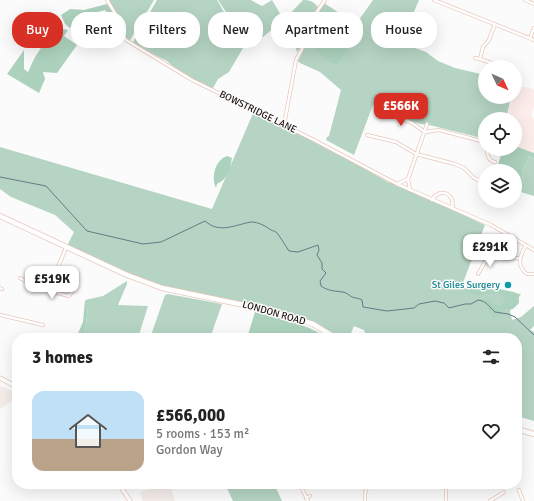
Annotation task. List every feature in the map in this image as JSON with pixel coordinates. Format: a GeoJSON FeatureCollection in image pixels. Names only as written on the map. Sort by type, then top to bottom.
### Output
{"type":"FeatureCollection","features":[{"type":"Feature","properties":{"kind":"highway","name":"LONDON ROAD"},"geometry":{"type":"LineString","coordinates":[[0,216],[66,248],[127,275],[162,288],[268,310],[313,324],[328,333]]}},
{"type":"Feature","properties":{"kind":"highway"},"geometry":{"type":"LineString","coordinates":[[522,430],[534,434]]}},
{"type":"Feature","properties":{"kind":"street","name":"BOWSTRIDGE LANE"},"geometry":{"type":"LineString","coordinates":[[107,0],[116,15],[121,33],[126,40],[192,80],[284,125],[397,184],[492,225],[534,250]]}},
{"type":"Feature","properties":{"kind":"street"},"geometry":{"type":"LineString","coordinates":[[284,125],[296,60],[302,49],[312,19],[325,0]]}},
{"type":"Feature","properties":{"kind":"street"},"geometry":{"type":"LineString","coordinates":[[434,0],[534,40]]}},
{"type":"Feature","properties":{"kind":"street"},"geometry":{"type":"LineString","coordinates":[[525,0],[534,4]]}},
{"type":"Feature","properties":{"kind":"street"},"geometry":{"type":"LineString","coordinates":[[480,59],[483,47],[489,40],[495,24]]}},
{"type":"Feature","properties":{"kind":"street"},"geometry":{"type":"LineString","coordinates":[[530,38],[534,28]]}},
{"type":"Feature","properties":{"kind":"street"},"geometry":{"type":"LineString","coordinates":[[475,58],[483,60]]}},
{"type":"Feature","properties":{"kind":"street"},"geometry":{"type":"LineString","coordinates":[[383,112],[412,123],[424,132],[439,130],[478,140]]}},
{"type":"Feature","properties":{"kind":"street"},"geometry":{"type":"LineString","coordinates":[[410,190],[408,179],[427,124]]}},
{"type":"Feature","properties":{"kind":"street"},"geometry":{"type":"LineString","coordinates":[[367,135],[396,142],[416,154],[455,164],[464,168],[478,180]]}},
{"type":"Feature","properties":{"kind":"street"},"geometry":{"type":"LineString","coordinates":[[488,156],[492,162],[495,162]]}},
{"type":"Feature","properties":{"kind":"street"},"geometry":{"type":"LineString","coordinates":[[397,184],[408,179]]}},
{"type":"Feature","properties":{"kind":"street"},"geometry":{"type":"LineString","coordinates":[[432,200],[434,196],[446,193],[452,198],[452,208]]}},
{"type":"Feature","properties":{"kind":"street"},"geometry":{"type":"LineString","coordinates":[[526,245],[520,258],[521,268],[528,275],[534,274]]}},
{"type":"Feature","properties":{"kind":"street"},"geometry":{"type":"LineString","coordinates":[[48,291],[66,248]]}},
{"type":"Feature","properties":{"kind":"street"},"geometry":{"type":"LineString","coordinates":[[486,251],[504,259],[520,258]]}},
{"type":"Feature","properties":{"kind":"street"},"geometry":{"type":"LineString","coordinates":[[478,274],[490,253]]}},
{"type":"Feature","properties":{"kind":"street"},"geometry":{"type":"LineString","coordinates":[[57,269],[71,273]]}},
{"type":"Feature","properties":{"kind":"street"},"geometry":{"type":"LineString","coordinates":[[20,278],[39,288],[69,296],[77,284]]}},
{"type":"Feature","properties":{"kind":"street"},"geometry":{"type":"LineString","coordinates":[[0,315],[43,325]]}},
{"type":"Feature","properties":{"kind":"street"},"geometry":{"type":"LineString","coordinates":[[0,378],[12,384]]}},
{"type":"Feature","properties":{"kind":"street"},"geometry":{"type":"LineString","coordinates":[[122,489],[130,501]]}},
{"type":"Feature","properties":{"kind":"street"},"geometry":{"type":"LineString","coordinates":[[302,489],[307,499],[310,496]]}},
{"type":"Feature","properties":{"kind":"street"},"geometry":{"type":"LineString","coordinates":[[365,501],[366,489]]}},
{"type":"Feature","properties":{"kind":"street"},"geometry":{"type":"LineString","coordinates":[[446,489],[446,501]]}},
{"type":"Feature","properties":{"kind":"street"},"geometry":{"type":"LineString","coordinates":[[519,490],[523,501]]}},
{"type":"Feature","properties":{"kind":"street"},"geometry":{"type":"LineString","coordinates":[[490,501],[504,492]]}},
{"type":"Feature","properties":{"kind":"shaded area"},"geometry":{"type":"Polygon","coordinates":[[[522,86],[534,89],[534,106],[531,117],[534,118],[534,153],[522,149],[522,112],[509,112],[510,104],[522,104],[522,86]]]}},
{"type":"Feature","properties":{"kind":"shaded area"},"geometry":{"type":"Polygon","coordinates":[[[0,386],[12,391],[12,401],[0,409],[0,386]]]}},
{"type":"Feature","properties":{"kind":"shaded area"},"geometry":{"type":"Polygon","coordinates":[[[151,489],[171,489],[175,501],[143,501],[140,492],[151,489]]]}},
{"type":"Feature","properties":{"kind":"green space"},"geometry":{"type":"Polygon","coordinates":[[[107,0],[154,0],[147,12],[134,12],[134,34],[129,42],[126,40],[126,12],[113,12],[107,0]]]}},
{"type":"Feature","properties":{"kind":"green space"},"geometry":{"type":"Polygon","coordinates":[[[157,0],[217,0],[224,12],[208,12],[208,48],[243,48],[229,72],[218,79],[212,90],[180,73],[167,61],[140,48],[200,48],[200,12],[150,12],[157,0]]]}},
{"type":"Feature","properties":{"kind":"green space"},"geometry":{"type":"Polygon","coordinates":[[[218,0],[251,0],[262,6],[272,0],[279,12],[271,12],[271,30],[263,37],[263,12],[226,12],[218,0]]]}},
{"type":"Feature","properties":{"kind":"green space"},"geometry":{"type":"Polygon","coordinates":[[[303,0],[311,1],[318,7],[315,12],[292,12],[303,0]]]}},
{"type":"Feature","properties":{"kind":"green space"},"geometry":{"type":"Polygon","coordinates":[[[373,0],[419,0],[414,12],[371,12],[371,48],[415,48],[426,52],[438,61],[455,68],[478,73],[478,104],[509,104],[508,112],[478,112],[478,137],[415,123],[400,118],[373,105],[354,155],[326,140],[329,136],[341,90],[320,72],[298,61],[304,48],[363,48],[363,14],[373,0]]]}},
{"type":"Feature","properties":{"kind":"green space"},"geometry":{"type":"Polygon","coordinates":[[[324,3],[338,12],[319,12],[324,3]]]}},
{"type":"Feature","properties":{"kind":"green space"},"geometry":{"type":"Polygon","coordinates":[[[107,4],[113,12],[107,12],[105,10],[98,12],[71,12],[71,27],[70,28],[65,24],[63,14],[70,9],[84,10],[107,4]]]}},
{"type":"Feature","properties":{"kind":"green space"},"geometry":{"type":"Polygon","coordinates":[[[63,29],[68,30],[64,36],[71,41],[71,48],[75,48],[57,73],[43,72],[45,79],[39,93],[7,74],[24,50],[24,69],[28,72],[41,48],[63,48],[63,29]]]}},
{"type":"Feature","properties":{"kind":"green space"},"geometry":{"type":"Polygon","coordinates":[[[313,48],[349,48],[337,64],[330,62],[313,48]]]}},
{"type":"Feature","properties":{"kind":"green space"},"geometry":{"type":"Polygon","coordinates":[[[254,111],[344,157],[388,182],[397,184],[485,225],[461,288],[497,290],[521,294],[510,311],[512,320],[521,317],[534,306],[534,326],[530,330],[534,332],[534,421],[522,417],[522,333],[365,333],[364,330],[354,326],[351,333],[329,333],[313,325],[263,309],[162,288],[66,248],[74,232],[55,215],[11,197],[0,189],[0,147],[212,209],[254,111]]]}},
{"type":"Feature","properties":{"kind":"green space"},"geometry":{"type":"Polygon","coordinates":[[[522,149],[534,153],[534,159],[529,156],[523,171],[522,182],[522,164],[498,164],[501,156],[522,156],[522,149]]]}},
{"type":"Feature","properties":{"kind":"green space"},"geometry":{"type":"Polygon","coordinates":[[[227,156],[232,158],[229,170],[224,179],[217,184],[216,188],[214,179],[215,169],[220,161],[227,156]]]}},
{"type":"Feature","properties":{"kind":"green space"},"geometry":{"type":"Polygon","coordinates":[[[529,156],[534,159],[534,196],[522,192],[523,171],[529,156]]]}},
{"type":"Feature","properties":{"kind":"green space"},"geometry":{"type":"Polygon","coordinates":[[[127,281],[118,305],[148,306],[140,333],[85,333],[88,308],[85,300],[103,296],[127,281]]]}},
{"type":"Feature","properties":{"kind":"green space"},"geometry":{"type":"Polygon","coordinates":[[[467,287],[490,287],[514,292],[518,295],[519,303],[513,309],[503,310],[500,315],[494,318],[484,303],[487,299],[498,306],[502,305],[505,297],[501,294],[495,293],[469,293],[465,290],[467,287]]]}},
{"type":"Feature","properties":{"kind":"green space"},"geometry":{"type":"Polygon","coordinates":[[[168,294],[222,304],[212,333],[152,333],[165,295],[168,294]]]}},
{"type":"Feature","properties":{"kind":"green space"},"geometry":{"type":"Polygon","coordinates":[[[85,300],[88,308],[85,333],[78,333],[83,322],[85,300]]]}},
{"type":"Feature","properties":{"kind":"green space"},"geometry":{"type":"Polygon","coordinates":[[[255,312],[302,325],[319,333],[249,333],[255,312]]]}},
{"type":"Feature","properties":{"kind":"green space"},"geometry":{"type":"Polygon","coordinates":[[[227,489],[276,489],[282,501],[233,501],[227,489]]]}},
{"type":"Feature","properties":{"kind":"waterway"},"geometry":{"type":"LineString","coordinates":[[0,177],[46,186],[87,231],[143,244],[161,242],[205,221],[211,225],[222,228],[251,222],[259,223],[275,231],[289,251],[298,252],[318,245],[319,250],[317,255],[322,263],[322,269],[326,273],[320,281],[321,286],[329,290],[344,292],[352,297],[361,299],[363,307],[387,311],[414,308],[419,304],[435,301],[444,303],[449,308],[471,304],[478,300],[486,303],[495,312],[508,314],[515,317],[534,335]]}},
{"type":"Feature","properties":{"kind":"place","name":"St Giles Surgery"},"geometry":{"type":"Point","coordinates":[508,285]}}]}
